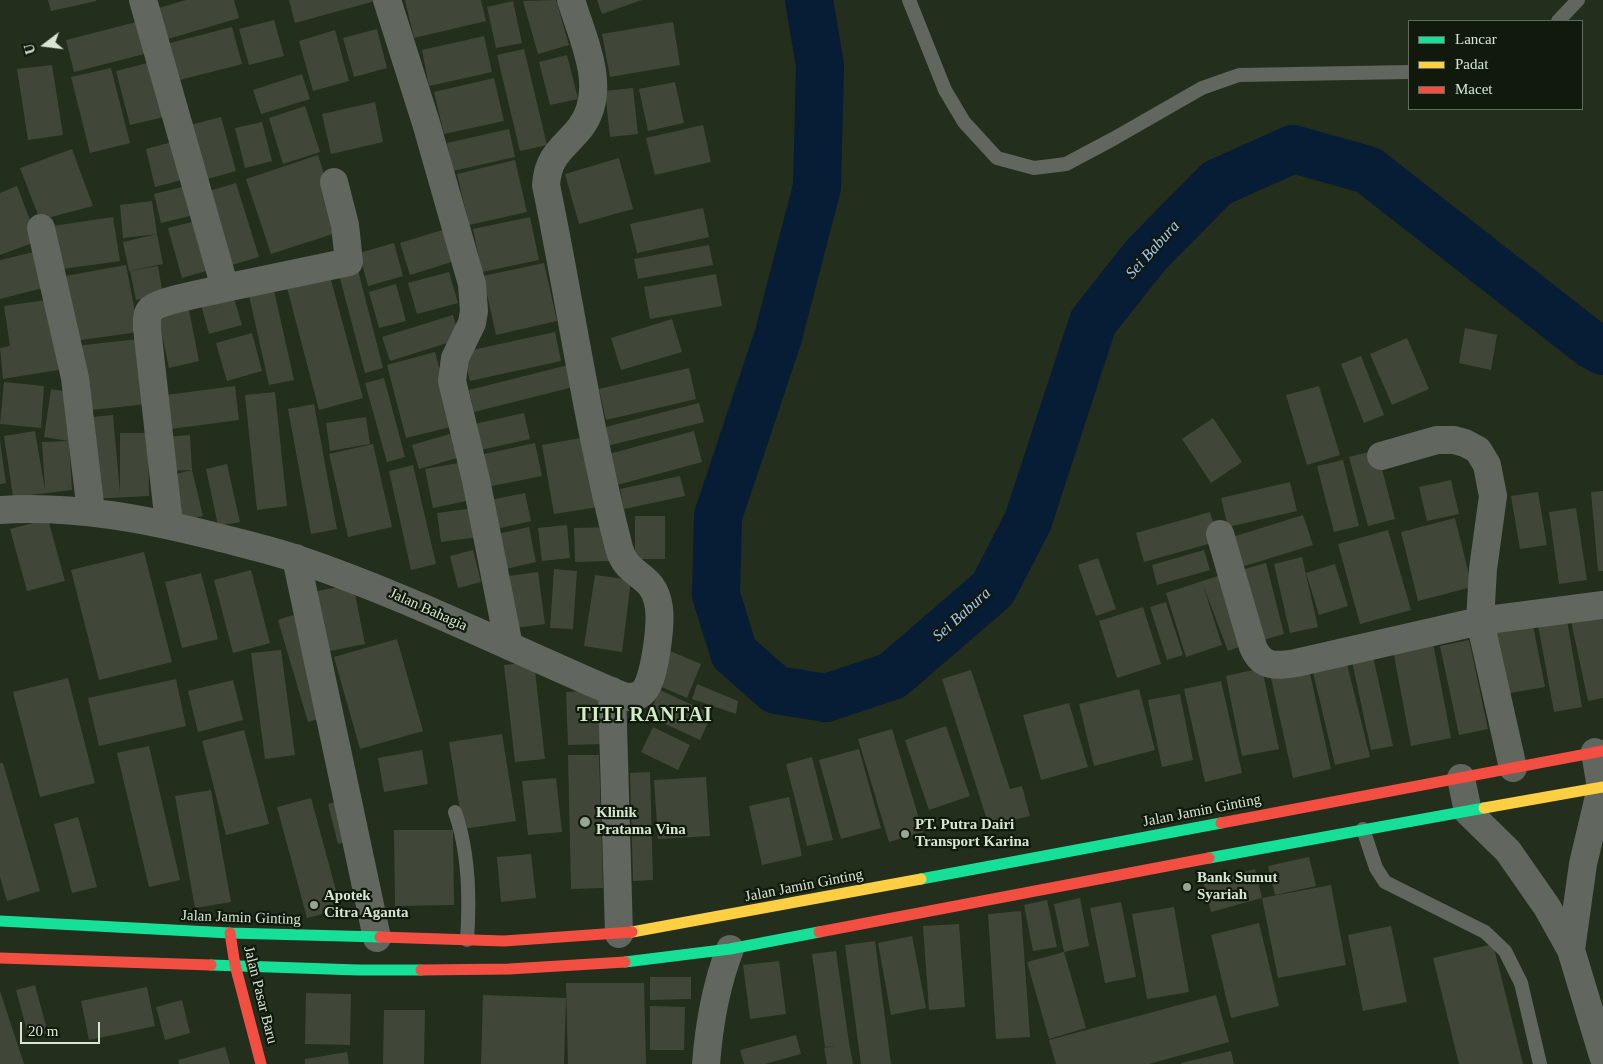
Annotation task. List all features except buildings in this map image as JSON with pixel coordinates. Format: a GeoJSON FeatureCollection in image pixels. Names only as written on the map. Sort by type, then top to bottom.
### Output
{"type":"FeatureCollection","features":[{"type":"Feature","properties":{"kind":"main road","name":"Jalan Jamin Ginting"},"geometry":{"type":"LineString","coordinates":[[0,921],[230,933],[504,941],[619,934],[699,921],[1599,751]]}},
{"type":"Feature","properties":{"kind":"main road"},"geometry":{"type":"LineString","coordinates":[[0,958],[358,970],[509,969],[644,961],[730,949],[1364,829],[1602,788]]}},
{"type":"Feature","properties":{"kind":"main road","name":"Jalan Pasar Baru"},"geometry":{"type":"LineString","coordinates":[[230,933],[235,965],[261,1064]]}},
{"type":"Feature","properties":{"kind":"street"},"geometry":{"type":"LineString","coordinates":[[143,0],[225,288]]}},
{"type":"Feature","properties":{"kind":"street"},"geometry":{"type":"LineString","coordinates":[[388,0],[426,123],[447,202],[472,284],[474,310],[472,323],[455,358],[452,381],[476,480],[509,646]]}},
{"type":"Feature","properties":{"kind":"street","name":"Jalan Bahagia"},"geometry":{"type":"LineString","coordinates":[[0,510],[26,508],[91,512],[169,524],[296,558],[387,592],[625,697],[636,697],[648,686],[651,679],[659,609],[655,593],[648,581],[628,567],[620,549],[594,436],[546,185],[547,170],[551,160],[585,120],[593,95],[590,60],[572,0]]}},
{"type":"Feature","properties":{"kind":"street"},"geometry":{"type":"LineString","coordinates":[[169,524],[147,328],[148,314],[150,310],[160,304],[225,288],[348,263],[350,260],[345,225],[334,182]]}},
{"type":"Feature","properties":{"kind":"street"},"geometry":{"type":"LineString","coordinates":[[41,228],[75,378],[91,512]]}},
{"type":"Feature","properties":{"kind":"street"},"geometry":{"type":"LineString","coordinates":[[1381,456],[1437,440],[1454,440],[1466,443],[1478,450],[1487,465],[1493,496],[1483,569],[1480,622],[1513,768]]}},
{"type":"Feature","properties":{"kind":"street"},"geometry":{"type":"LineString","coordinates":[[1220,534],[1253,648],[1262,662],[1270,665],[1296,663],[1480,622],[1603,605]]}},
{"type":"Feature","properties":{"kind":"street"},"geometry":{"type":"LineString","coordinates":[[296,558],[377,938]]}},
{"type":"Feature","properties":{"kind":"street"},"geometry":{"type":"LineString","coordinates":[[612,691],[619,934]]}},
{"type":"Feature","properties":{"kind":"street"},"geometry":{"type":"LineString","coordinates":[[1571,950],[1583,864],[1602,788],[1599,751]]}},
{"type":"Feature","properties":{"kind":"street"},"geometry":{"type":"LineString","coordinates":[[1461,778],[1468,812],[1508,851],[1547,907],[1571,950],[1603,1056]]}},
{"type":"Feature","properties":{"kind":"street"},"geometry":{"type":"LineString","coordinates":[[706,1064],[714,1007],[730,949]]}},
{"type":"Feature","properties":{"kind":"lane"},"geometry":{"type":"LineString","coordinates":[[909,0],[945,90],[964,122],[997,158],[1034,168],[1066,164],[1113,140],[1202,88],[1239,75],[1408,72]]}},
{"type":"Feature","properties":{"kind":"lane"},"geometry":{"type":"LineString","coordinates":[[1559,20],[1578,0]]}},
{"type":"Feature","properties":{"kind":"lane"},"geometry":{"type":"LineString","coordinates":[[455,812],[463,835],[469,913],[467,940]]}},
{"type":"Feature","properties":{"kind":"lane"},"geometry":{"type":"LineString","coordinates":[[1364,829],[1376,868],[1386,882],[1485,932],[1505,950],[1521,983],[1540,1064]]}},
{"type":"Feature","properties":{"kind":"waterway","name":"Sei Babura"},"geometry":{"type":"LineString","coordinates":[[809,0],[820,65],[817,187],[778,337],[718,516],[716,595],[734,653],[776,690],[826,698],[892,676],[993,589],[1028,521],[1093,322],[1146,255],[1217,183],[1293,149],[1368,170],[1592,345],[1603,351]]}},
{"type":"Feature","properties":{"kind":"traffic: fast"},"geometry":{"type":"LineString","coordinates":[[1209,858],[1484,808]]}},
{"type":"Feature","properties":{"kind":"traffic: fast"},"geometry":{"type":"LineString","coordinates":[[921,879],[1221,823]]}},
{"type":"Feature","properties":{"kind":"traffic: fast"},"geometry":{"type":"LineString","coordinates":[[0,921],[230,933],[380,937]]}},
{"type":"Feature","properties":{"kind":"traffic: fast"},"geometry":{"type":"LineString","coordinates":[[625,962],[730,949],[819,932]]}},
{"type":"Feature","properties":{"kind":"traffic: fast"},"geometry":{"type":"LineString","coordinates":[[211,965],[421,970]]}},
{"type":"Feature","properties":{"kind":"traffic: slow"},"geometry":{"type":"LineString","coordinates":[[1484,808],[1603,787]]}},
{"type":"Feature","properties":{"kind":"traffic: slow"},"geometry":{"type":"LineString","coordinates":[[632,932],[921,879]]}},
{"type":"Feature","properties":{"kind":"traffic: jam"},"geometry":{"type":"LineString","coordinates":[[1221,823],[1603,751]]}},
{"type":"Feature","properties":{"kind":"traffic: jam"},"geometry":{"type":"LineString","coordinates":[[819,932],[1209,858]]}},
{"type":"Feature","properties":{"kind":"traffic: jam"},"geometry":{"type":"LineString","coordinates":[[380,937],[504,941],[632,932]]}},
{"type":"Feature","properties":{"kind":"traffic: jam"},"geometry":{"type":"LineString","coordinates":[[230,933],[235,965],[261,1064]]}},
{"type":"Feature","properties":{"kind":"traffic: jam"},"geometry":{"type":"LineString","coordinates":[[0,958],[211,965]]}},
{"type":"Feature","properties":{"kind":"traffic: jam"},"geometry":{"type":"LineString","coordinates":[[421,970],[509,969],[625,962]]}},
{"type":"Feature","properties":{"kind":"place","name":"Klinik Pratama Vina"},"geometry":{"type":"Point","coordinates":[585,822]}},
{"type":"Feature","properties":{"kind":"place","name":"PT. Putra Dairi Transport Karina"},"geometry":{"type":"Point","coordinates":[905,834]}},
{"type":"Feature","properties":{"kind":"place","name":"Bank Sumut Syariah"},"geometry":{"type":"Point","coordinates":[1187,887]}},
{"type":"Feature","properties":{"kind":"place","name":"Apotek Citra Aganta"},"geometry":{"type":"Point","coordinates":[314,905]}},
{"type":"Feature","properties":{"kind":"district","name":"TITI RANTAI"},"geometry":{"type":"Point","coordinates":[645,716]}}]}
